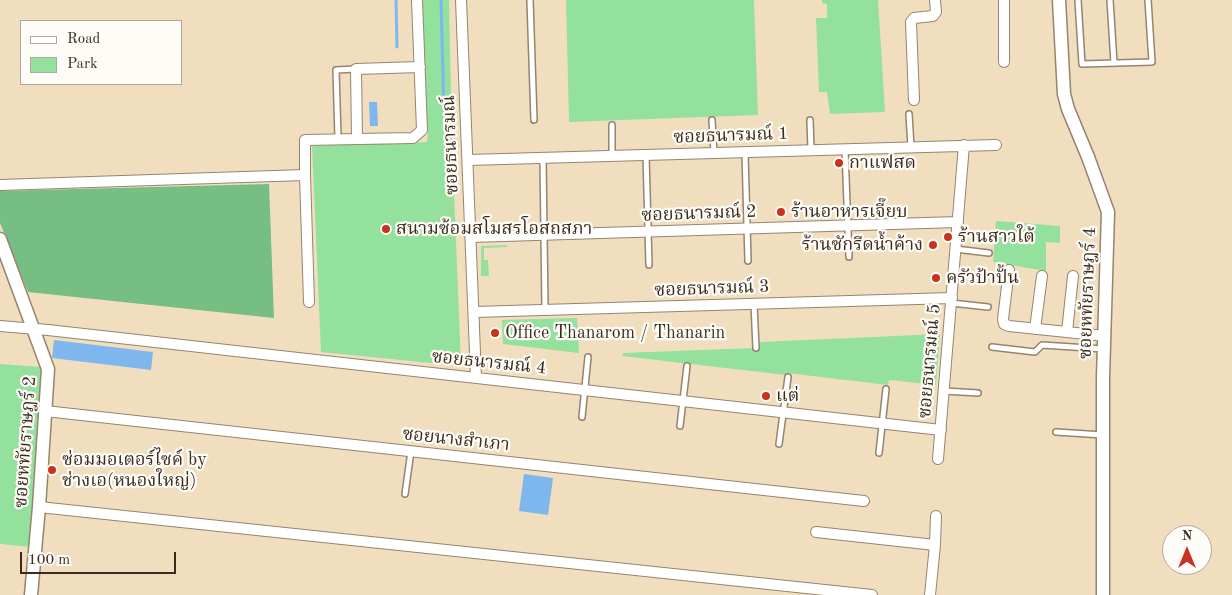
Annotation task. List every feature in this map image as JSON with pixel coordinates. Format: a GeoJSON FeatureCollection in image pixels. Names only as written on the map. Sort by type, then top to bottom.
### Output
{"type":"FeatureCollection","features":[{"type":"Feature","properties":{"kind":"street"},"geometry":{"type":"LineString","coordinates":[[308,302],[305,140],[413,138],[422,130],[417,0]]}},
{"type":"Feature","properties":{"kind":"street","name":"ซอยธนารมณ์"},"geometry":{"type":"LineString","coordinates":[[461,0],[476,378]]}},
{"type":"Feature","properties":{"kind":"street"},"geometry":{"type":"LineString","coordinates":[[914,100],[911,22],[914,18],[933,16],[936,12],[936,0]]}},
{"type":"Feature","properties":{"kind":"street"},"geometry":{"type":"LineString","coordinates":[[1004,0],[1004,62]]}},
{"type":"Feature","properties":{"kind":"street","name":"ซอยหทัยราษฎร์ 4"},"geometry":{"type":"LineString","coordinates":[[1059,0],[1064,94],[1108,212],[1104,349],[1103,595]]}},
{"type":"Feature","properties":{"kind":"street"},"geometry":{"type":"LineString","coordinates":[[357,138],[356,68],[420,67]]}},
{"type":"Feature","properties":{"kind":"street","name":"ซอยธนารมณ์ 1"},"geometry":{"type":"LineString","coordinates":[[468,160],[996,144]]}},
{"type":"Feature","properties":{"kind":"street","name":"ซอยธนารมณ์ 5"},"geometry":{"type":"LineString","coordinates":[[938,459],[964,145]]}},
{"type":"Feature","properties":{"kind":"street"},"geometry":{"type":"LineString","coordinates":[[0,185],[305,175]]}},
{"type":"Feature","properties":{"kind":"street","name":"ซอยธนารมณ์ 2"},"geometry":{"type":"LineString","coordinates":[[471,237],[958,222]]}},
{"type":"Feature","properties":{"kind":"street","name":"ซอยหทัยราษฎร์ 2"},"geometry":{"type":"LineString","coordinates":[[0,239],[48,369],[44,411],[40,508],[31,595]]}},
{"type":"Feature","properties":{"kind":"street"},"geometry":{"type":"LineString","coordinates":[[1009,270],[1004,324],[1105,336]]}},
{"type":"Feature","properties":{"kind":"street"},"geometry":{"type":"LineString","coordinates":[[1035,328],[1042,276]]}},
{"type":"Feature","properties":{"kind":"street"},"geometry":{"type":"LineString","coordinates":[[1067,332],[1073,276]]}},
{"type":"Feature","properties":{"kind":"street","name":"ซอยธนารมณ์ 3"},"geometry":{"type":"LineString","coordinates":[[474,312],[951,300]]}},
{"type":"Feature","properties":{"kind":"street","name":"ซอยธนารมณ์ 4"},"geometry":{"type":"LineString","coordinates":[[0,326],[34,328],[940,430]]}},
{"type":"Feature","properties":{"kind":"street","name":"ซอยนางสำเภา"},"geometry":{"type":"LineString","coordinates":[[44,411],[864,501]]}},
{"type":"Feature","properties":{"kind":"street"},"geometry":{"type":"LineString","coordinates":[[40,508],[872,595]]}},
{"type":"Feature","properties":{"kind":"street"},"geometry":{"type":"LineString","coordinates":[[930,595],[936,516]]}},
{"type":"Feature","properties":{"kind":"street"},"geometry":{"type":"LineString","coordinates":[[816,532],[935,545]]}},
{"type":"Feature","properties":{"kind":"lane"},"geometry":{"type":"LineString","coordinates":[[530,0],[534,120]]}},
{"type":"Feature","properties":{"kind":"lane"},"geometry":{"type":"LineString","coordinates":[[1078,0],[1082,64],[1152,62],[1148,0]]}},
{"type":"Feature","properties":{"kind":"lane"},"geometry":{"type":"LineString","coordinates":[[1110,0],[1114,63]]}},
{"type":"Feature","properties":{"kind":"lane"},"geometry":{"type":"LineString","coordinates":[[338,138],[336,70],[356,68]]}},
{"type":"Feature","properties":{"kind":"lane"},"geometry":{"type":"LineString","coordinates":[[909,114],[911,147]]}},
{"type":"Feature","properties":{"kind":"lane"},"geometry":{"type":"LineString","coordinates":[[712,120],[714,153]]}},
{"type":"Feature","properties":{"kind":"lane"},"geometry":{"type":"LineString","coordinates":[[810,120],[811,150]]}},
{"type":"Feature","properties":{"kind":"lane"},"geometry":{"type":"LineString","coordinates":[[612,125],[612,156]]}},
{"type":"Feature","properties":{"kind":"lane"},"geometry":{"type":"LineString","coordinates":[[845,149],[849,257]]}},
{"type":"Feature","properties":{"kind":"lane"},"geometry":{"type":"LineString","coordinates":[[745,152],[748,262]]}},
{"type":"Feature","properties":{"kind":"lane"},"geometry":{"type":"LineString","coordinates":[[646,155],[649,265]]}},
{"type":"Feature","properties":{"kind":"lane"},"geometry":{"type":"LineString","coordinates":[[543,158],[545,310]]}},
{"type":"Feature","properties":{"kind":"lane"},"geometry":{"type":"LineString","coordinates":[[955,249],[989,253]]}},
{"type":"Feature","properties":{"kind":"lane"},"geometry":{"type":"LineString","coordinates":[[951,300],[988,306]]}},
{"type":"Feature","properties":{"kind":"lane"},"geometry":{"type":"LineString","coordinates":[[754,304],[756,348]]}},
{"type":"Feature","properties":{"kind":"lane"},"geometry":{"type":"LineString","coordinates":[[992,347],[1035,352],[1042,345],[1104,349]]}},
{"type":"Feature","properties":{"kind":"lane"},"geometry":{"type":"LineString","coordinates":[[582,417],[588,358]]}},
{"type":"Feature","properties":{"kind":"lane"},"geometry":{"type":"LineString","coordinates":[[680,426],[687,366]]}},
{"type":"Feature","properties":{"kind":"lane"},"geometry":{"type":"LineString","coordinates":[[779,444],[788,377]]}},
{"type":"Feature","properties":{"kind":"lane"},"geometry":{"type":"LineString","coordinates":[[879,453],[886,389]]}},
{"type":"Feature","properties":{"kind":"lane"},"geometry":{"type":"LineString","coordinates":[[944,391],[978,393]]}},
{"type":"Feature","properties":{"kind":"lane"},"geometry":{"type":"LineString","coordinates":[[1056,432],[1103,435]]}},
{"type":"Feature","properties":{"kind":"lane"},"geometry":{"type":"LineString","coordinates":[[405,494],[410,451]]}},
{"type":"Feature","properties":{"kind":"green space","name":"สนามซ้อมสโมสรโอสถสภา"},"geometry":{"type":"Polygon","coordinates":[[[418,0],[449,0],[452,141],[461,366],[321,352],[312,146],[427,142],[428,130],[420,67],[418,0]]]}},
{"type":"Feature","properties":{"kind":"green space"},"geometry":{"type":"Polygon","coordinates":[[[566,0],[754,0],[758,115],[569,122],[566,0]]]}},
{"type":"Feature","properties":{"kind":"green space"},"geometry":{"type":"Polygon","coordinates":[[[822,0],[878,0],[885,112],[830,114],[827,92],[819,92],[816,18],[827,18],[827,4],[822,3],[822,0]]]}},
{"type":"Feature","properties":{"kind":"green space"},"geometry":{"type":"Polygon","coordinates":[[[269,184],[274,318],[28,292],[0,223],[0,191],[269,184]]]}},
{"type":"Feature","properties":{"kind":"green space"},"geometry":{"type":"Polygon","coordinates":[[[996,221],[1060,226],[1060,243],[1046,242],[1046,271],[993,262],[996,221]]]}},
{"type":"Feature","properties":{"kind":"green space"},"geometry":{"type":"Polygon","coordinates":[[[507,245],[507,247],[484,248],[484,260],[488,260],[489,276],[481,276],[481,246],[507,245]]]}},
{"type":"Feature","properties":{"kind":"green space"},"geometry":{"type":"Polygon","coordinates":[[[577,318],[579,353],[503,344],[502,320],[577,318]]]}},
{"type":"Feature","properties":{"kind":"green space"},"geometry":{"type":"Polygon","coordinates":[[[940,334],[936,385],[889,380],[888,385],[622,356],[623,353],[755,348],[761,342],[940,334]]]}},
{"type":"Feature","properties":{"kind":"green space"},"geometry":{"type":"Polygon","coordinates":[[[0,364],[41,367],[31,547],[0,544],[0,364]]]}},
{"type":"Feature","properties":{"kind":"water"},"geometry":{"type":"Polygon","coordinates":[[[369,102],[377,102],[378,126],[370,126],[369,102]]]}},
{"type":"Feature","properties":{"kind":"water"},"geometry":{"type":"Polygon","coordinates":[[[54,340],[153,352],[151,370],[52,358],[54,340]]]}},
{"type":"Feature","properties":{"kind":"water"},"geometry":{"type":"Polygon","coordinates":[[[524,474],[553,478],[548,515],[519,511],[524,474]]]}},
{"type":"Feature","properties":{"kind":"waterway"},"geometry":{"type":"LineString","coordinates":[[396,0],[397,47]]}},
{"type":"Feature","properties":{"kind":"waterway"},"geometry":{"type":"LineString","coordinates":[[441,0],[444,113]]}},
{"type":"Feature","properties":{"kind":"place","name":"กาแฟสด"},"geometry":{"type":"Point","coordinates":[839,163]}},
{"type":"Feature","properties":{"kind":"place","name":"ร้านอาหารเจี๊ยบ"},"geometry":{"type":"Point","coordinates":[781,212]}},
{"type":"Feature","properties":{"kind":"place","name":"สนามซ้อมสโมสรโอสถสภา"},"geometry":{"type":"Point","coordinates":[386,229]}},
{"type":"Feature","properties":{"kind":"place","name":"ร้านสาวใต้"},"geometry":{"type":"Point","coordinates":[948,237]}},
{"type":"Feature","properties":{"kind":"place","name":"ร้านซักรีดน้ำค้าง"},"geometry":{"type":"Point","coordinates":[933,245]}},
{"type":"Feature","properties":{"kind":"place","name":"ครัวป้าปั้น"},"geometry":{"type":"Point","coordinates":[936,278]}},
{"type":"Feature","properties":{"kind":"place","name":"Office Thanarom / Thanarin"},"geometry":{"type":"Point","coordinates":[495,333]}},
{"type":"Feature","properties":{"kind":"place","name":"แต่"},"geometry":{"type":"Point","coordinates":[766,396]}},
{"type":"Feature","properties":{"kind":"place","name":"ซ่อมมอเตอร์ไซค์ by ช่างเอ(หนองใหญ่)"},"geometry":{"type":"Point","coordinates":[52,470]}}]}
